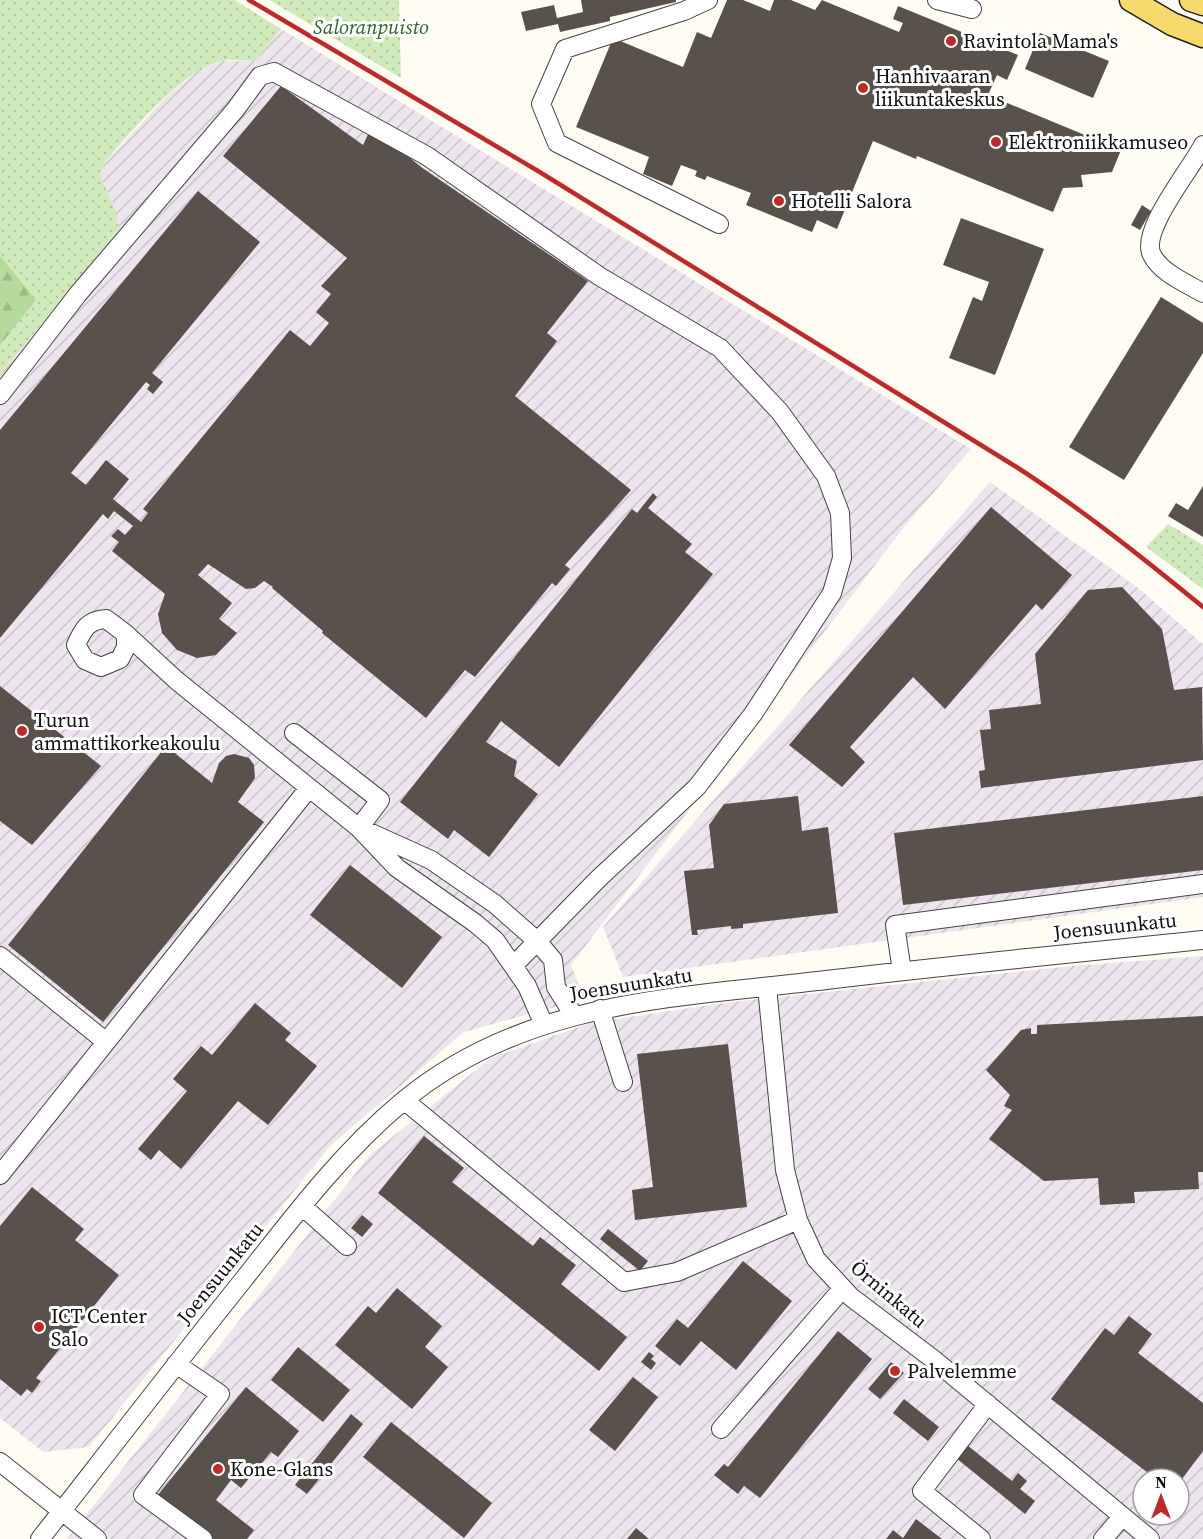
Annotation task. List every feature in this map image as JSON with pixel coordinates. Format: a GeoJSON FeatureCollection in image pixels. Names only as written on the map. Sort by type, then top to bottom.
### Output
{"type":"FeatureCollection","features":[{"type":"Feature","properties":{"kind":"main road"},"geometry":{"type":"LineString","coordinates":[[1131,0],[1172,24],[1203,36]]}},
{"type":"Feature","properties":{"kind":"main road"},"geometry":{"type":"LineString","coordinates":[[1191,0],[1203,4]]}},
{"type":"Feature","properties":{"kind":"street"},"geometry":{"type":"LineString","coordinates":[[708,0],[684,11],[564,49],[541,104],[557,143],[719,224]]}},
{"type":"Feature","properties":{"kind":"street"},"geometry":{"type":"LineString","coordinates":[[937,0],[972,9]]}},
{"type":"Feature","properties":{"kind":"street"},"geometry":{"type":"LineString","coordinates":[[0,395],[78,294],[235,110],[260,76],[274,72],[427,156],[599,276],[720,348],[780,412],[826,476],[840,513],[842,558],[832,593],[753,714],[697,787],[598,879],[513,966]]}},
{"type":"Feature","properties":{"kind":"street"},"geometry":{"type":"LineString","coordinates":[[1202,149],[1162,212],[1151,235],[1150,251],[1159,265],[1203,293]]}},
{"type":"Feature","properties":{"kind":"street"},"geometry":{"type":"LineString","coordinates":[[126,634],[176,680],[359,828],[398,868],[488,934],[526,986],[544,1025]]}},
{"type":"Feature","properties":{"kind":"street"},"geometry":{"type":"LineString","coordinates":[[294,733],[380,800],[359,828]]}},
{"type":"Feature","properties":{"kind":"street"},"geometry":{"type":"LineString","coordinates":[[0,1175],[309,788]]}},
{"type":"Feature","properties":{"kind":"street"},"geometry":{"type":"LineString","coordinates":[[359,828],[431,860],[495,904],[537,941],[553,960],[556,987],[573,1014]]}},
{"type":"Feature","properties":{"kind":"street"},"geometry":{"type":"LineString","coordinates":[[902,971],[895,925],[1203,884]]}},
{"type":"Feature","properties":{"kind":"street","name":"Joensuunkatu"},"geometry":{"type":"LineString","coordinates":[[40,1539],[176,1364],[302,1206],[349,1151],[404,1100],[481,1050],[573,1014],[600,1008],[902,971],[1203,940]]}},
{"type":"Feature","properties":{"kind":"street"},"geometry":{"type":"LineString","coordinates":[[0,956],[105,1041]]}},
{"type":"Feature","properties":{"kind":"street","name":"Örninkatu"},"geometry":{"type":"LineString","coordinates":[[767,987],[785,1170],[798,1220],[816,1259],[843,1288],[988,1404],[1150,1539]]}},
{"type":"Feature","properties":{"kind":"street"},"geometry":{"type":"LineString","coordinates":[[600,1008],[623,1082]]}},
{"type":"Feature","properties":{"kind":"street"},"geometry":{"type":"LineString","coordinates":[[404,1100],[624,1282],[676,1272],[798,1220]]}},
{"type":"Feature","properties":{"kind":"street"},"geometry":{"type":"LineString","coordinates":[[302,1206],[346,1246]]}},
{"type":"Feature","properties":{"kind":"street"},"geometry":{"type":"LineString","coordinates":[[721,1429],[843,1288]]}},
{"type":"Feature","properties":{"kind":"street"},"geometry":{"type":"LineString","coordinates":[[176,1364],[220,1394],[143,1495],[202,1539]]}},
{"type":"Feature","properties":{"kind":"street"},"geometry":{"type":"LineString","coordinates":[[981,1539],[922,1491],[988,1404]]}},
{"type":"Feature","properties":{"kind":"street"},"geometry":{"type":"LineString","coordinates":[[0,1462],[97,1539]]}},
{"type":"Feature","properties":{"kind":"street"},"geometry":{"type":"LineString","coordinates":[[1103,1539],[1122,1517]]}},
{"type":"Feature","properties":{"kind":"shaded area"},"geometry":{"type":"Polygon","coordinates":[[[281,29],[971,449],[904,527],[571,965],[584,999],[464,1032],[331,1145],[89,1447],[43,1452],[0,1418],[0,375],[118,230],[117,213],[100,175],[105,162],[168,95],[202,68],[223,61],[255,61],[281,29]]]}},
{"type":"Feature","properties":{"kind":"shaded area"},"geometry":{"type":"Polygon","coordinates":[[[990,482],[1137,587],[1203,644],[1203,897],[623,977],[603,927],[990,482]]]}},
{"type":"Feature","properties":{"kind":"shaded area"},"geometry":{"type":"Polygon","coordinates":[[[1203,956],[1203,1539],[67,1539],[370,1155],[491,1058],[590,1023],[730,1002],[1072,966],[1203,956]]]}},
{"type":"Feature","properties":{"kind":"green space"},"geometry":{"type":"Polygon","coordinates":[[[0,0],[235,0],[281,29],[255,61],[223,61],[208,66],[175,88],[128,135],[105,162],[100,175],[117,213],[118,230],[0,375],[0,0]]]}},
{"type":"Feature","properties":{"kind":"green space","name":"Saloranpuisto"},"geometry":{"type":"Polygon","coordinates":[[[269,0],[399,0],[401,78],[269,0]]]}},
{"type":"Feature","properties":{"kind":"green space"},"geometry":{"type":"Polygon","coordinates":[[[0,256],[36,300],[0,345],[0,256]]]}},
{"type":"Feature","properties":{"kind":"green space"},"geometry":{"type":"Polygon","coordinates":[[[1168,524],[1203,545],[1203,589],[1146,547],[1168,524]]]}},
{"type":"Feature","properties":{"kind":"building"},"geometry":{"type":"Polygon","coordinates":[[[581,0],[676,0],[676,2],[610,17],[610,21],[560,32],[558,24],[526,31],[521,12],[554,5],[557,18],[583,12],[581,0]]]}},
{"type":"Feature","properties":{"kind":"building"},"geometry":{"type":"Polygon","coordinates":[[[727,0],[743,0],[770,11],[774,0],[791,0],[815,10],[822,0],[899,32],[903,23],[893,19],[898,6],[1018,55],[1007,80],[997,75],[988,95],[1121,150],[1112,172],[1081,175],[1083,187],[1063,188],[1053,212],[917,156],[916,159],[873,141],[837,229],[817,220],[812,232],[746,205],[751,193],[707,176],[705,180],[695,176],[697,171],[681,165],[672,186],[643,174],[649,157],[576,127],[613,38],[683,67],[697,32],[711,38],[727,0]]]}},
{"type":"Feature","properties":{"kind":"building"},"geometry":{"type":"Polygon","coordinates":[[[1040,33],[1109,61],[1093,98],[1025,69],[1040,33]]]}},
{"type":"Feature","properties":{"kind":"building"},"geometry":{"type":"Polygon","coordinates":[[[281,86],[363,145],[372,126],[421,167],[588,281],[547,333],[557,341],[515,396],[631,490],[565,565],[570,569],[556,586],[552,583],[475,677],[465,670],[426,718],[322,633],[323,631],[273,587],[264,581],[255,588],[246,589],[208,564],[198,575],[232,603],[219,619],[237,633],[216,655],[197,658],[177,650],[162,633],[158,614],[165,594],[112,551],[119,542],[111,536],[118,529],[125,535],[133,526],[114,511],[108,519],[103,514],[0,638],[0,430],[198,191],[260,242],[152,373],[163,382],[153,394],[147,389],[150,385],[146,382],[71,473],[86,485],[106,460],[129,479],[113,499],[141,522],[148,513],[143,509],[290,330],[310,346],[329,323],[316,312],[331,294],[321,286],[347,258],[223,156],[281,86]]]}},
{"type":"Feature","properties":{"kind":"building"},"geometry":{"type":"Polygon","coordinates":[[[1142,205],[1151,211],[1140,230],[1131,225],[1142,205]]]}},
{"type":"Feature","properties":{"kind":"building"},"geometry":{"type":"Polygon","coordinates":[[[961,218],[1044,249],[995,375],[949,358],[973,297],[982,301],[989,282],[943,265],[961,218]]]}},
{"type":"Feature","properties":{"kind":"building"},"geometry":{"type":"Polygon","coordinates":[[[1161,297],[1203,323],[1203,353],[1124,480],[1069,447],[1161,297]]]}},
{"type":"Feature","properties":{"kind":"building"},"geometry":{"type":"Polygon","coordinates":[[[1203,486],[1203,537],[1168,516],[1176,503],[1188,510],[1203,486]]]}},
{"type":"Feature","properties":{"kind":"building"},"geometry":{"type":"Polygon","coordinates":[[[653,493],[657,497],[648,508],[692,544],[685,552],[713,574],[559,767],[501,721],[486,742],[517,761],[514,776],[538,794],[489,857],[454,830],[448,839],[400,802],[632,509],[637,513],[653,493]]]}},
{"type":"Feature","properties":{"kind":"building"},"geometry":{"type":"Polygon","coordinates":[[[991,507],[1072,575],[1042,610],[1036,604],[945,709],[913,677],[850,747],[865,762],[842,787],[789,745],[991,507]]]}},
{"type":"Feature","properties":{"kind":"building"},"geometry":{"type":"Polygon","coordinates":[[[1122,587],[1162,629],[1174,690],[1202,687],[1203,760],[981,788],[979,771],[985,770],[980,730],[991,729],[989,710],[1041,704],[1035,654],[1088,590],[1122,587]]]}},
{"type":"Feature","properties":{"kind":"building"},"geometry":{"type":"Polygon","coordinates":[[[0,686],[101,766],[32,845],[0,821],[0,686]]]}},
{"type":"Feature","properties":{"kind":"building"},"geometry":{"type":"Polygon","coordinates":[[[166,746],[212,783],[219,763],[226,756],[234,754],[249,758],[254,765],[255,778],[238,802],[264,822],[103,1022],[8,945],[166,746]]]}},
{"type":"Feature","properties":{"kind":"building"},"geometry":{"type":"Polygon","coordinates":[[[798,796],[802,831],[828,827],[838,913],[743,924],[743,928],[731,929],[731,926],[697,930],[698,935],[692,935],[684,871],[714,868],[709,825],[724,804],[798,796]]]}},
{"type":"Feature","properties":{"kind":"building"},"geometry":{"type":"Polygon","coordinates":[[[1203,796],[1203,870],[903,905],[894,833],[1203,796]]]}},
{"type":"Feature","properties":{"kind":"building"},"geometry":{"type":"Polygon","coordinates":[[[350,865],[442,937],[402,988],[310,915],[350,865]]]}},
{"type":"Feature","properties":{"kind":"building"},"geometry":{"type":"Polygon","coordinates":[[[255,1003],[291,1033],[285,1040],[317,1066],[268,1125],[238,1101],[181,1169],[159,1150],[151,1160],[138,1149],[187,1091],[173,1079],[201,1046],[212,1055],[255,1003]]]}},
{"type":"Feature","properties":{"kind":"building"},"geometry":{"type":"Polygon","coordinates":[[[1203,1016],[1203,1172],[1198,1172],[1199,1189],[1134,1192],[1135,1203],[1100,1205],[1098,1178],[1044,1181],[989,1139],[1012,1110],[1004,1106],[1010,1095],[986,1070],[1021,1030],[1031,1028],[1031,1034],[1037,1034],[1037,1025],[1203,1016]]]}},
{"type":"Feature","properties":{"kind":"building"},"geometry":{"type":"Polygon","coordinates":[[[728,1044],[747,1207],[635,1220],[632,1190],[653,1187],[637,1054],[728,1044]]]}},
{"type":"Feature","properties":{"kind":"building"},"geometry":{"type":"Polygon","coordinates":[[[424,1136],[464,1168],[452,1182],[533,1246],[540,1237],[576,1265],[561,1284],[627,1337],[599,1371],[378,1193],[424,1136]]]}},
{"type":"Feature","properties":{"kind":"building","name":"ICT Center Salo"},"geometry":{"type":"Polygon","coordinates":[[[32,1187],[84,1229],[75,1240],[119,1275],[36,1378],[41,1381],[32,1393],[27,1389],[21,1396],[0,1379],[0,1226],[32,1187]]]}},
{"type":"Feature","properties":{"kind":"building"},"geometry":{"type":"Polygon","coordinates":[[[362,1215],[373,1224],[362,1237],[351,1228],[362,1215]]]}},
{"type":"Feature","properties":{"kind":"building"},"geometry":{"type":"Polygon","coordinates":[[[608,1229],[648,1261],[640,1271],[600,1239],[608,1229]]]}},
{"type":"Feature","properties":{"kind":"building"},"geometry":{"type":"Polygon","coordinates":[[[743,1261],[792,1301],[736,1370],[701,1341],[680,1366],[655,1346],[677,1319],[688,1328],[743,1261]]]}},
{"type":"Feature","properties":{"kind":"building"},"geometry":{"type":"Polygon","coordinates":[[[397,1288],[442,1326],[425,1347],[448,1367],[412,1409],[335,1345],[368,1306],[376,1313],[397,1288]]]}},
{"type":"Feature","properties":{"kind":"building"},"geometry":{"type":"Polygon","coordinates":[[[1129,1316],[1152,1334],[1138,1353],[1203,1403],[1203,1451],[1191,1467],[1140,1467],[1051,1399],[1105,1328],[1114,1335],[1129,1316]]]}},
{"type":"Feature","properties":{"kind":"building"},"geometry":{"type":"Polygon","coordinates":[[[838,1331],[872,1359],[760,1498],[744,1486],[738,1494],[714,1475],[724,1464],[728,1467],[838,1331]]]}},
{"type":"Feature","properties":{"kind":"building"},"geometry":{"type":"Polygon","coordinates":[[[298,1347],[350,1390],[323,1422],[271,1380],[298,1347]]]}},
{"type":"Feature","properties":{"kind":"building"},"geometry":{"type":"Polygon","coordinates":[[[649,1352],[654,1356],[651,1359],[656,1363],[651,1370],[641,1362],[649,1352]]]}},
{"type":"Feature","properties":{"kind":"building"},"geometry":{"type":"Polygon","coordinates":[[[891,1362],[904,1373],[880,1399],[868,1389],[891,1362]]]}},
{"type":"Feature","properties":{"kind":"building"},"geometry":{"type":"Polygon","coordinates":[[[633,1377],[658,1397],[615,1451],[589,1430],[633,1377]]]}},
{"type":"Feature","properties":{"kind":"building","name":"Kone-Glans"},"geometry":{"type":"Polygon","coordinates":[[[246,1387],[299,1431],[278,1457],[271,1452],[241,1488],[231,1480],[216,1500],[254,1530],[247,1539],[210,1539],[157,1496],[246,1387]]]}},
{"type":"Feature","properties":{"kind":"building"},"geometry":{"type":"Polygon","coordinates":[[[904,1399],[939,1427],[928,1441],[893,1413],[904,1399]]]}},
{"type":"Feature","properties":{"kind":"building"},"geometry":{"type":"Polygon","coordinates":[[[351,1414],[363,1424],[307,1494],[295,1485],[351,1414]]]}},
{"type":"Feature","properties":{"kind":"building"},"geometry":{"type":"Polygon","coordinates":[[[391,1422],[492,1503],[464,1538],[363,1457],[391,1422]]]}},
{"type":"Feature","properties":{"kind":"building"},"geometry":{"type":"Polygon","coordinates":[[[967,1445],[1012,1481],[1018,1473],[1027,1481],[1020,1489],[1035,1501],[1025,1514],[956,1458],[967,1445]]]}},
{"type":"Feature","properties":{"kind":"building"},"geometry":{"type":"Polygon","coordinates":[[[916,1519],[942,1539],[886,1539],[893,1530],[903,1538],[916,1519]]]}},
{"type":"Feature","properties":{"kind":"building"},"geometry":{"type":"Polygon","coordinates":[[[636,1528],[649,1539],[627,1539],[636,1528]]]}},
{"type":"Feature","properties":{"kind":"railway"},"geometry":{"type":"LineString","coordinates":[[249,0],[538,171],[1018,468],[1089,518],[1203,607]]}},
{"type":"Feature","properties":{"kind":"place","name":"Ravintola Mama's"},"geometry":{"type":"Point","coordinates":[951,41]}},
{"type":"Feature","properties":{"kind":"place","name":"Hanhivaaran liikuntakeskus"},"geometry":{"type":"Point","coordinates":[863,88]}},
{"type":"Feature","properties":{"kind":"place","name":"Elektroniikkamuseo"},"geometry":{"type":"Point","coordinates":[996,142]}},
{"type":"Feature","properties":{"kind":"place","name":"Hotelli Salora"},"geometry":{"type":"Point","coordinates":[779,201]}},
{"type":"Feature","properties":{"kind":"place","name":"Turun ammattikorkeakoulu"},"geometry":{"type":"Point","coordinates":[22,731]}},
{"type":"Feature","properties":{"kind":"place","name":"ICT Center Salo"},"geometry":{"type":"Point","coordinates":[39,1327]}},
{"type":"Feature","properties":{"kind":"place","name":"Palvelemme"},"geometry":{"type":"Point","coordinates":[895,1371]}},
{"type":"Feature","properties":{"kind":"place","name":"Kone-Glans"},"geometry":{"type":"Point","coordinates":[218,1469]}}]}
